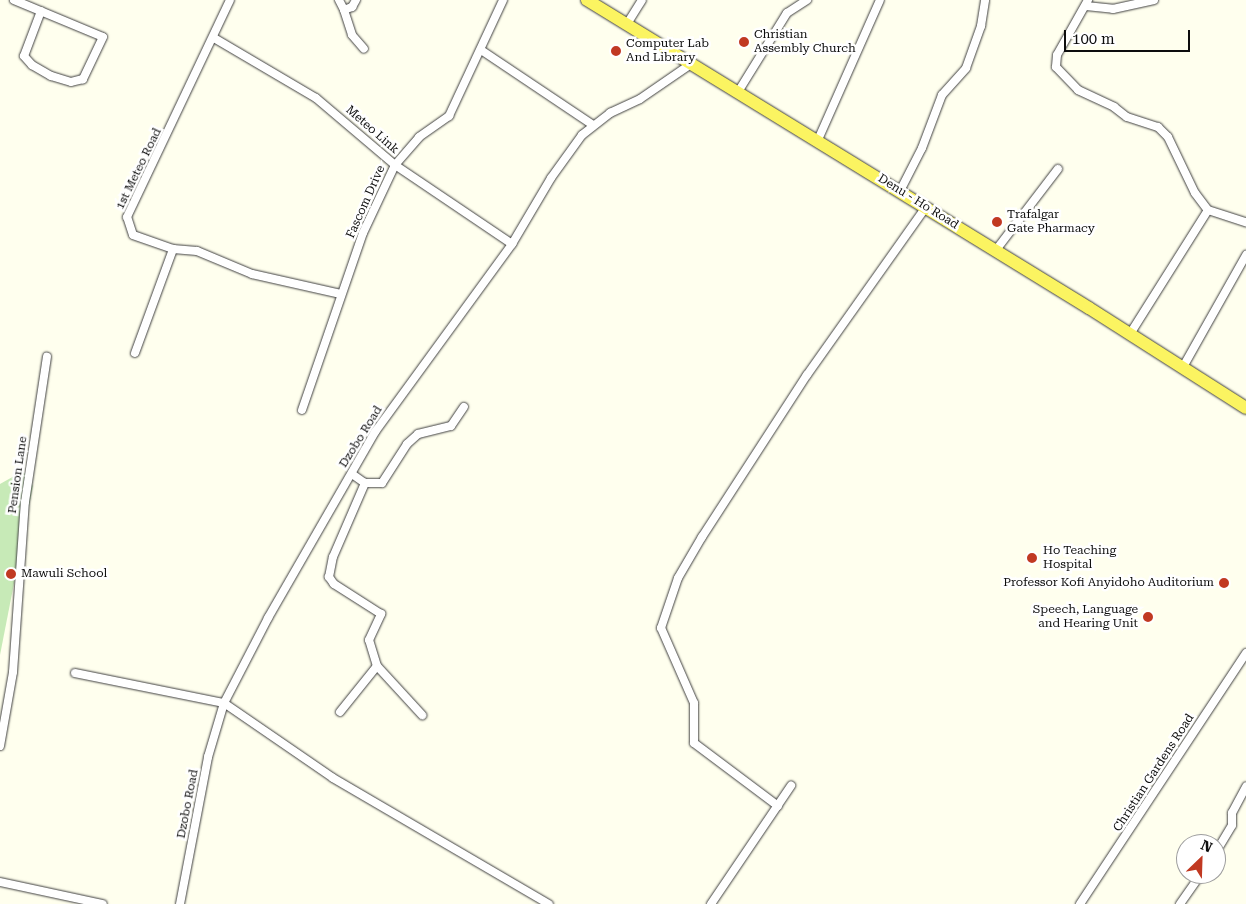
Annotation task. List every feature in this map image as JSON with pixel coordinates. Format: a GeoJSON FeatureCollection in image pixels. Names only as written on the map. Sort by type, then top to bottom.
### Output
{"type":"FeatureCollection","features":[{"type":"Feature","properties":{"kind":"main road","name":"Denu - Ho Road"},"geometry":{"type":"LineString","coordinates":[[587,0],[818,142],[900,190],[1246,408]]}},
{"type":"Feature","properties":{"kind":"street"},"geometry":{"type":"LineString","coordinates":[[14,0],[41,11],[103,37],[83,79],[71,82],[51,76],[32,65],[24,56],[41,11]]}},
{"type":"Feature","properties":{"kind":"street","name":"1st Meteo Road"},"geometry":{"type":"LineString","coordinates":[[173,249],[133,235],[127,217],[214,38],[230,0]]}},
{"type":"Feature","properties":{"kind":"street"},"geometry":{"type":"LineString","coordinates":[[339,0],[352,34],[364,49]]}},
{"type":"Feature","properties":{"kind":"street"},"geometry":{"type":"LineString","coordinates":[[344,10],[352,7],[356,0]]}},
{"type":"Feature","properties":{"kind":"street","name":"Fascom Drive"},"geometry":{"type":"LineString","coordinates":[[302,410],[341,294],[364,233],[396,165],[419,137],[448,116],[481,50],[503,0]]}},
{"type":"Feature","properties":{"kind":"street"},"geometry":{"type":"LineString","coordinates":[[627,24],[642,0]]}},
{"type":"Feature","properties":{"kind":"street"},"geometry":{"type":"LineString","coordinates":[[738,92],[787,14],[807,0]]}},
{"type":"Feature","properties":{"kind":"street"},"geometry":{"type":"LineString","coordinates":[[818,142],[880,0]]}},
{"type":"Feature","properties":{"kind":"street"},"geometry":{"type":"LineString","coordinates":[[900,190],[922,148],[942,95],[966,68],[981,26],[985,0]]}},
{"type":"Feature","properties":{"kind":"street"},"geometry":{"type":"LineString","coordinates":[[1154,0],[1113,9],[1087,3],[1057,55],[1056,68],[1078,90],[1114,107],[1127,117],[1158,127],[1168,137],[1195,193],[1208,210],[1246,222]]}},
{"type":"Feature","properties":{"kind":"street","name":"Meteo Link"},"geometry":{"type":"LineString","coordinates":[[214,38],[316,98],[396,165],[512,244]]}},
{"type":"Feature","properties":{"kind":"street"},"geometry":{"type":"LineString","coordinates":[[481,50],[593,125]]}},
{"type":"Feature","properties":{"kind":"street","name":"Dzobo Road"},"geometry":{"type":"LineString","coordinates":[[180,904],[208,757],[224,703],[268,618],[375,432],[512,244],[551,178],[593,125],[647,95],[691,64]]}},
{"type":"Feature","properties":{"kind":"street"},"geometry":{"type":"LineString","coordinates":[[996,250],[1058,169]]}},
{"type":"Feature","properties":{"kind":"street"},"geometry":{"type":"LineString","coordinates":[[778,806],[694,743],[694,703],[661,628],[678,578],[702,537],[807,375],[926,207]]}},
{"type":"Feature","properties":{"kind":"street"},"geometry":{"type":"LineString","coordinates":[[1130,334],[1208,210]]}},
{"type":"Feature","properties":{"kind":"street"},"geometry":{"type":"LineString","coordinates":[[135,353],[173,249],[197,251],[252,274],[341,294]]}},
{"type":"Feature","properties":{"kind":"street"},"geometry":{"type":"LineString","coordinates":[[1183,367],[1246,255]]}},
{"type":"Feature","properties":{"kind":"street","name":"Pension Lane"},"geometry":{"type":"LineString","coordinates":[[0,746],[13,672],[25,502],[47,357]]}},
{"type":"Feature","properties":{"kind":"street"},"geometry":{"type":"LineString","coordinates":[[352,474],[365,483],[382,483],[412,439],[418,434],[450,426],[464,407]]}},
{"type":"Feature","properties":{"kind":"street"},"geometry":{"type":"LineString","coordinates":[[365,483],[356,512],[333,557],[329,578],[381,614],[369,640],[377,666],[422,715]]}},
{"type":"Feature","properties":{"kind":"street","name":"Christian Gardens Road"},"geometry":{"type":"LineString","coordinates":[[1080,904],[1246,652]]}},
{"type":"Feature","properties":{"kind":"street"},"geometry":{"type":"LineString","coordinates":[[340,712],[377,666]]}},
{"type":"Feature","properties":{"kind":"street"},"geometry":{"type":"LineString","coordinates":[[75,673],[224,703],[333,778],[549,904]]}},
{"type":"Feature","properties":{"kind":"street"},"geometry":{"type":"LineString","coordinates":[[711,904],[791,786]]}},
{"type":"Feature","properties":{"kind":"street"},"geometry":{"type":"LineString","coordinates":[[1226,835],[1232,825],[1232,813],[1246,787]]}},
{"type":"Feature","properties":{"kind":"street"},"geometry":{"type":"LineString","coordinates":[[0,882],[103,904]]}},
{"type":"Feature","properties":{"kind":"street"},"geometry":{"type":"LineString","coordinates":[[1180,904],[1193,884]]}},
{"type":"Feature","properties":{"kind":"green space"},"geometry":{"type":"Polygon","coordinates":[[[26,473],[33,486],[0,655],[0,484],[16,475],[26,473]]]}},
{"type":"Feature","properties":{"kind":"place","name":"Christian Assembly Church"},"geometry":{"type":"Point","coordinates":[744,42]}},
{"type":"Feature","properties":{"kind":"place","name":"Computer Lab And Library"},"geometry":{"type":"Point","coordinates":[616,51]}},
{"type":"Feature","properties":{"kind":"place","name":"Trafalgar Gate Pharmacy"},"geometry":{"type":"Point","coordinates":[997,222]}},
{"type":"Feature","properties":{"kind":"place","name":"Ho Teaching Hospital"},"geometry":{"type":"Point","coordinates":[1032,558]}},
{"type":"Feature","properties":{"kind":"place","name":"Mawuli School"},"geometry":{"type":"Point","coordinates":[11,574]}},
{"type":"Feature","properties":{"kind":"place","name":"Professor Kofi Anyidoho Auditorium"},"geometry":{"type":"Point","coordinates":[1224,583]}},
{"type":"Feature","properties":{"kind":"place","name":"Speech, Language and Hearing Unit"},"geometry":{"type":"Point","coordinates":[1148,617]}}]}
